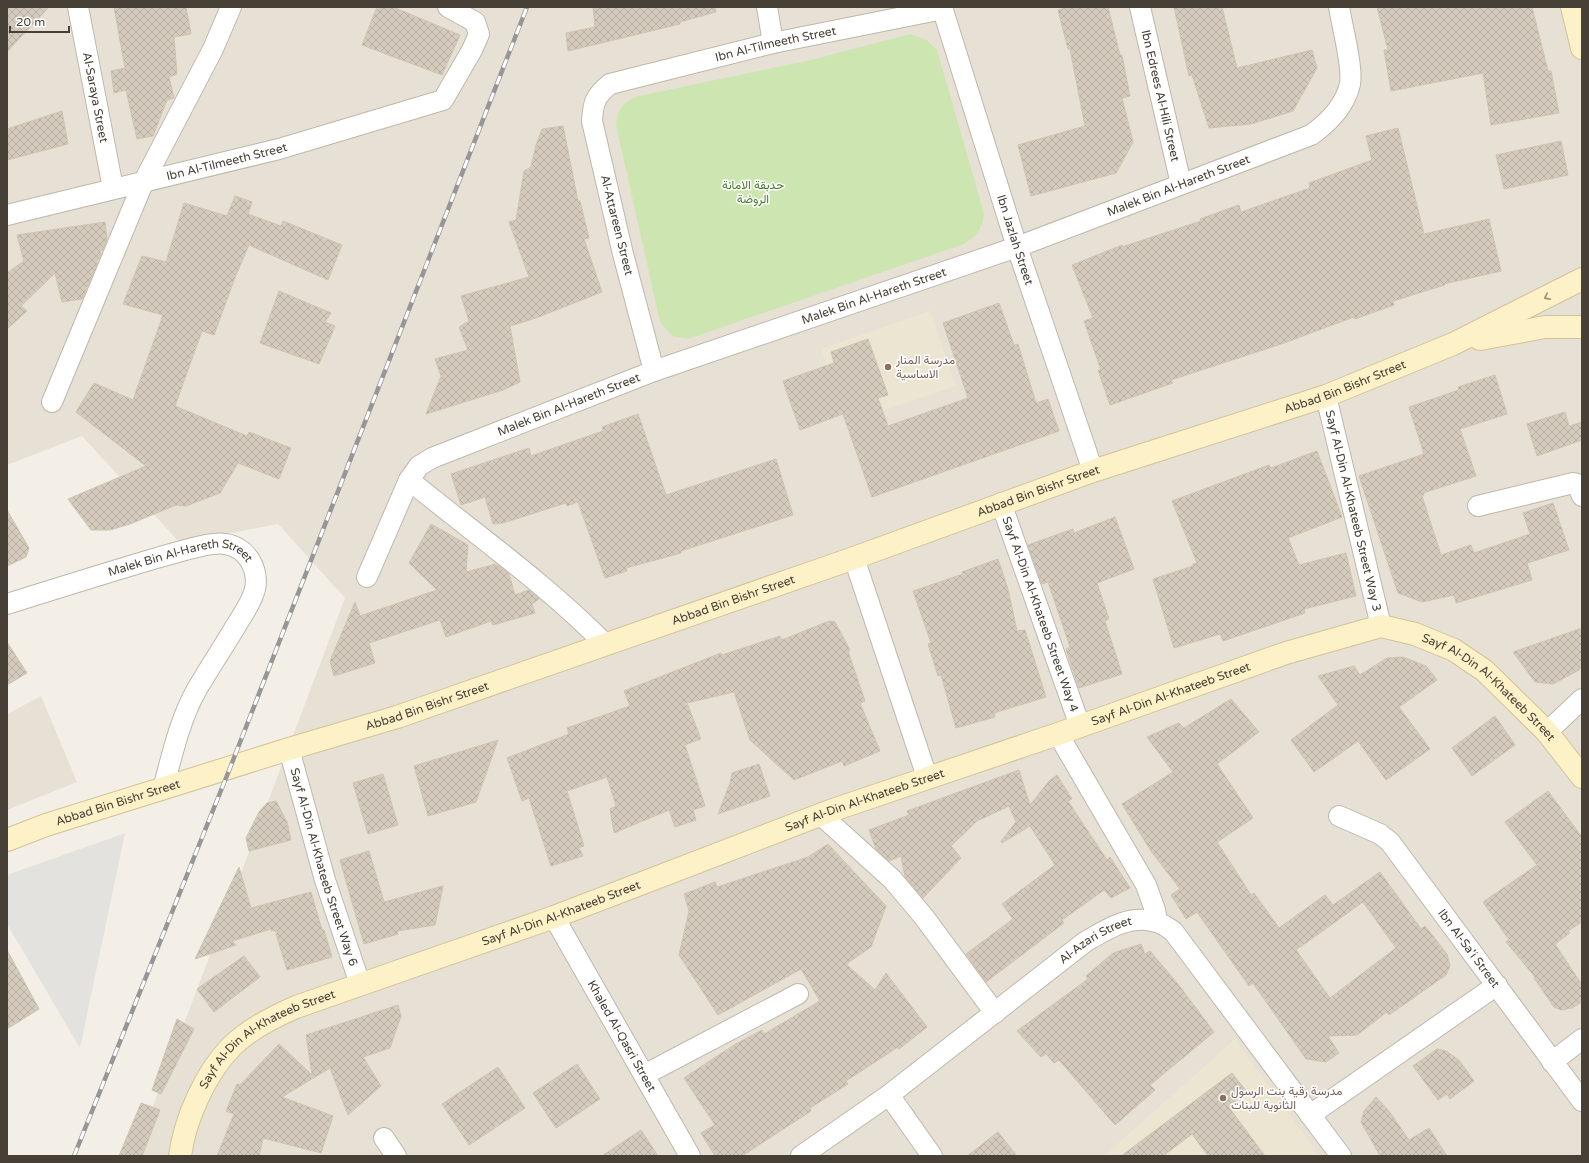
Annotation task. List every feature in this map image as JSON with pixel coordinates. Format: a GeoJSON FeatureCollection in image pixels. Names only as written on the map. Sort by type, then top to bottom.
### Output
{"type":"FeatureCollection","features":[{"type":"Feature","properties":{"kind":"street","name":"Al-Saraya Street"},"geometry":{"type":"LineString","coordinates":[[78,7],[113,188]]}},
{"type":"Feature","properties":{"kind":"street"},"geometry":{"type":"LineString","coordinates":[[52,402],[143,183],[214,50],[231,7]]}},
{"type":"Feature","properties":{"kind":"street","name":"Ibn Al-Tilmeeth Street"},"geometry":{"type":"LineString","coordinates":[[7,214],[113,188],[143,183],[279,149],[443,100],[472,50],[479,34],[475,22],[448,7]]}},
{"type":"Feature","properties":{"kind":"street"},"geometry":{"type":"LineString","coordinates":[[766,7],[773,43]]}},
{"type":"Feature","properties":{"kind":"street","name":"Ibn Edrees Al-Hili Street"},"geometry":{"type":"LineString","coordinates":[[1140,7],[1181,184]]}},
{"type":"Feature","properties":{"kind":"street","name":"Malek Bin Al-Hareth Street"},"geometry":{"type":"LineString","coordinates":[[367,577],[408,480],[419,466],[446,451],[654,371],[1017,247],[1311,135],[1326,124],[1341,105],[1350,84],[1348,59],[1339,7]]}},
{"type":"Feature","properties":{"kind":"street"},"geometry":{"type":"LineString","coordinates":[[1572,7],[1582,48]]}},
{"type":"Feature","properties":{"kind":"street","name":"Ibn Al-Tilmeeth Street"},"geometry":{"type":"LineString","coordinates":[[610,84],[773,43],[943,8]]}},
{"type":"Feature","properties":{"kind":"street","name":"Ibn Jazlah Street"},"geometry":{"type":"LineString","coordinates":[[943,8],[1017,247],[1093,471]]}},
{"type":"Feature","properties":{"kind":"street","name":"Al-Attareen Street"},"geometry":{"type":"LineString","coordinates":[[610,84],[600,92],[593,104],[592,121],[623,254],[654,371]]}},
{"type":"Feature","properties":{"kind":"street","name":"Abbad Bin Bishr Street"},"geometry":{"type":"LineString","coordinates":[[7,840],[46,825],[397,717],[854,558],[1001,503],[1093,471],[1326,396],[1453,344],[1582,280]]}},
{"type":"Feature","properties":{"kind":"street","name":"Abbad Bin Bishr Street"},"geometry":{"type":"LineString","coordinates":[[1453,344],[1545,327],[1582,326]]}},
{"type":"Feature","properties":{"kind":"street","name":"Sayf Al-Din Al-Khateeb Street Way 3"},"geometry":{"type":"LineString","coordinates":[[1326,396],[1381,626]]}},
{"type":"Feature","properties":{"kind":"street"},"geometry":{"type":"LineString","coordinates":[[408,480],[548,590],[576,615],[604,644]]}},
{"type":"Feature","properties":{"kind":"street"},"geometry":{"type":"LineString","coordinates":[[1478,506],[1573,483],[1577,484],[1582,496]]}},
{"type":"Feature","properties":{"kind":"street","name":"Sayf Al-Din Al-Khateeb Street Way 4"},"geometry":{"type":"LineString","coordinates":[[1001,503],[1080,726]]}},
{"type":"Feature","properties":{"kind":"street","name":"Malek Bin Al-Hareth Street"},"geometry":{"type":"LineString","coordinates":[[7,604],[107,572],[203,546],[225,544],[239,549],[248,556],[253,565],[256,577],[255,590],[247,608],[197,690],[172,754],[163,789]]}},
{"type":"Feature","properties":{"kind":"street"},"geometry":{"type":"LineString","coordinates":[[854,558],[927,777]]}},
{"type":"Feature","properties":{"kind":"street","name":"Sayf Al-Din Al-Khateeb Street"},"geometry":{"type":"LineString","coordinates":[[180,1156],[190,1115],[218,1064],[232,1047],[250,1032],[271,1018],[296,1007],[360,984],[554,917],[821,815],[927,777],[1058,734],[1286,654],[1381,626],[1415,634],[1454,650],[1485,671],[1547,732],[1582,777]]}},
{"type":"Feature","properties":{"kind":"street"},"geometry":{"type":"LineString","coordinates":[[1547,732],[1582,698]]}},
{"type":"Feature","properties":{"kind":"street"},"geometry":{"type":"LineString","coordinates":[[1058,734],[1146,885],[1155,910],[1157,922]]}},
{"type":"Feature","properties":{"kind":"street","name":"Sayf Al-Din Al-Khateeb Street Way 6"},"geometry":{"type":"LineString","coordinates":[[289,749],[325,880],[360,984]]}},
{"type":"Feature","properties":{"kind":"street"},"geometry":{"type":"LineString","coordinates":[[821,815],[892,879],[924,917],[994,1013]]}},
{"type":"Feature","properties":{"kind":"street","name":"Ibn Al-Sa'i Street"},"geometry":{"type":"LineString","coordinates":[[1339,816],[1386,838],[1582,1101]]}},
{"type":"Feature","properties":{"kind":"street","name":"Khaled Al-Qasri Street"},"geometry":{"type":"LineString","coordinates":[[554,917],[690,1156]]}},
{"type":"Feature","properties":{"kind":"street","name":"Al-Azari Street"},"geometry":{"type":"LineString","coordinates":[[801,1156],[889,1095],[1085,942],[1110,928],[1136,919],[1157,922],[1173,931],[1341,1156]]}},
{"type":"Feature","properties":{"kind":"street"},"geometry":{"type":"LineString","coordinates":[[1310,1116],[1497,985]]}},
{"type":"Feature","properties":{"kind":"street"},"geometry":{"type":"LineString","coordinates":[[644,1075],[798,994]]}},
{"type":"Feature","properties":{"kind":"street"},"geometry":{"type":"LineString","coordinates":[[1552,1062],[1582,1039]]}},
{"type":"Feature","properties":{"kind":"street"},"geometry":{"type":"LineString","coordinates":[[889,1095],[932,1156]]}},
{"type":"Feature","properties":{"kind":"street"},"geometry":{"type":"LineString","coordinates":[[384,1138],[396,1156]]}},
{"type":"Feature","properties":{"kind":"shaded area"},"geometry":{"type":"Polygon","coordinates":[[[7,7],[1582,7],[1582,1156],[134,1156],[345,598],[278,524],[180,543],[82,436],[7,465],[7,7]]]}},
{"type":"Feature","properties":{"kind":"shaded area","name":"مدرسة المنار الاساسية"},"geometry":{"type":"Polygon","coordinates":[[[930,311],[956,386],[846,423],[821,349],[930,311]]]}},
{"type":"Feature","properties":{"kind":"shaded area"},"geometry":{"type":"Polygon","coordinates":[[[41,696],[77,782],[7,810],[7,714],[41,696]]]}},
{"type":"Feature","properties":{"kind":"shaded area"},"geometry":{"type":"Polygon","coordinates":[[[125,833],[80,1048],[7,924],[7,875],[125,833]]]}},
{"type":"Feature","properties":{"kind":"shaded area","name":"مدرسة رقية بنت الرسول الثانوية للبنات"},"geometry":{"type":"Polygon","coordinates":[[[1235,1039],[1319,1156],[1104,1156],[1235,1039]]]}},
{"type":"Feature","properties":{"kind":"green space","name":"حدبقة الامانة الروضة"},"geometry":{"type":"Polygon","coordinates":[[[910,34],[927,40],[937,50],[984,213],[981,227],[976,235],[964,244],[688,339],[672,336],[660,322],[616,125],[618,114],[622,106],[629,100],[639,96],[811,60],[910,34]]]}},
{"type":"Feature","properties":{"kind":"building"},"geometry":{"type":"Polygon","coordinates":[[[7,7],[49,7],[7,52],[7,7]]]}},
{"type":"Feature","properties":{"kind":"building"},"geometry":{"type":"Polygon","coordinates":[[[114,7],[186,7],[191,34],[174,37],[177,74],[169,77],[174,98],[167,100],[153,136],[137,139],[126,90],[114,93],[111,71],[125,68],[114,7]]]}},
{"type":"Feature","properties":{"kind":"building"},"geometry":{"type":"Polygon","coordinates":[[[377,7],[393,7],[460,35],[442,75],[362,45],[377,7]]]}},
{"type":"Feature","properties":{"kind":"building"},"geometry":{"type":"Polygon","coordinates":[[[593,7],[715,7],[716,12],[680,22],[680,24],[568,51],[566,33],[595,27],[593,7]]]}},
{"type":"Feature","properties":{"kind":"building"},"geometry":{"type":"Polygon","coordinates":[[[1068,7],[1108,7],[1120,55],[1122,55],[1130,96],[1122,98],[1133,142],[1116,173],[1031,196],[1018,145],[1085,126],[1070,49],[1068,49],[1058,10],[1068,7]]]}},
{"type":"Feature","properties":{"kind":"building"},"geometry":{"type":"Polygon","coordinates":[[[1174,7],[1222,7],[1237,68],[1312,50],[1317,68],[1293,111],[1251,124],[1209,128],[1192,75],[1189,76],[1174,7]]]}},
{"type":"Feature","properties":{"kind":"building"},"geometry":{"type":"Polygon","coordinates":[[[1377,7],[1532,7],[1548,71],[1551,71],[1559,113],[1491,125],[1483,73],[1391,91],[1384,50],[1388,50],[1377,7]]]}},
{"type":"Feature","properties":{"kind":"building"},"geometry":{"type":"Polygon","coordinates":[[[62,111],[68,144],[7,160],[7,129],[62,111]]]}},
{"type":"Feature","properties":{"kind":"building"},"geometry":{"type":"Polygon","coordinates":[[[563,126],[578,201],[580,201],[589,238],[584,239],[602,292],[536,318],[510,326],[520,382],[503,390],[426,414],[441,376],[435,359],[468,350],[459,327],[469,321],[461,296],[529,277],[509,222],[516,220],[524,171],[531,167],[536,145],[542,129],[563,126]]]}},
{"type":"Feature","properties":{"kind":"building"},"geometry":{"type":"Polygon","coordinates":[[[1398,128],[1424,234],[1489,219],[1501,271],[1444,284],[1445,285],[1393,301],[1394,305],[1355,319],[1354,317],[1284,343],[1171,380],[1173,383],[1110,405],[1098,370],[1101,370],[1084,321],[1093,318],[1072,265],[1122,245],[1122,247],[1201,221],[1200,219],[1239,205],[1241,212],[1310,188],[1309,183],[1372,160],[1366,136],[1398,128]]]}},
{"type":"Feature","properties":{"kind":"building"},"geometry":{"type":"Polygon","coordinates":[[[1561,141],[1568,175],[1504,189],[1496,155],[1561,141]]]}},
{"type":"Feature","properties":{"kind":"building"},"geometry":{"type":"Polygon","coordinates":[[[235,196],[252,202],[248,214],[281,226],[283,221],[342,245],[328,280],[249,245],[236,275],[214,335],[202,331],[175,406],[247,436],[249,432],[291,448],[279,479],[238,463],[220,493],[186,506],[176,505],[130,524],[110,530],[91,530],[68,499],[146,466],[76,412],[94,383],[133,400],[163,315],[123,304],[142,256],[166,262],[184,203],[227,216],[235,196]]]}},
{"type":"Feature","properties":{"kind":"building"},"geometry":{"type":"Polygon","coordinates":[[[105,222],[107,239],[103,250],[100,250],[101,254],[97,260],[97,264],[82,299],[62,302],[55,273],[21,306],[27,311],[7,329],[7,273],[24,261],[17,235],[105,222]]]}},
{"type":"Feature","properties":{"kind":"building"},"geometry":{"type":"Polygon","coordinates":[[[279,291],[331,313],[325,322],[335,326],[319,364],[260,343],[279,291]]]}},
{"type":"Feature","properties":{"kind":"building"},"geometry":{"type":"Polygon","coordinates":[[[999,303],[1014,345],[1018,344],[1036,403],[1048,399],[1059,431],[872,497],[843,414],[800,430],[783,381],[834,363],[831,352],[868,339],[888,395],[878,398],[888,426],[968,398],[943,323],[999,303]]]}},
{"type":"Feature","properties":{"kind":"building"},"geometry":{"type":"Polygon","coordinates":[[[1495,375],[1507,414],[1460,429],[1476,476],[1423,493],[1424,495],[1422,496],[1441,555],[1471,545],[1474,553],[1530,534],[1523,513],[1553,503],[1569,550],[1527,563],[1532,580],[1456,603],[1454,595],[1422,602],[1398,593],[1359,476],[1424,454],[1409,407],[1459,390],[1458,387],[1495,375]]]}},
{"type":"Feature","properties":{"kind":"building"},"geometry":{"type":"Polygon","coordinates":[[[1565,412],[1569,426],[1582,422],[1582,440],[1537,456],[1527,424],[1565,412]]]}},
{"type":"Feature","properties":{"kind":"building"},"geometry":{"type":"Polygon","coordinates":[[[638,414],[666,495],[776,459],[793,515],[681,551],[681,553],[626,568],[627,571],[605,578],[578,502],[567,506],[566,503],[503,523],[493,524],[485,497],[461,505],[451,474],[529,448],[531,456],[603,431],[602,427],[638,414]]]}},
{"type":"Feature","properties":{"kind":"building"},"geometry":{"type":"Polygon","coordinates":[[[1317,451],[1342,517],[1288,538],[1299,565],[1346,553],[1356,596],[1304,609],[1305,613],[1223,641],[1220,634],[1174,648],[1153,579],[1193,566],[1193,564],[1197,563],[1172,501],[1269,465],[1271,468],[1317,451]]]}},
{"type":"Feature","properties":{"kind":"building"},"geometry":{"type":"Polygon","coordinates":[[[7,510],[29,548],[26,557],[7,566],[7,510]]]}},
{"type":"Feature","properties":{"kind":"building"},"geometry":{"type":"Polygon","coordinates":[[[1115,517],[1134,569],[1097,583],[1109,619],[1105,621],[1122,674],[1079,688],[1066,649],[1070,647],[1048,582],[1042,584],[1028,545],[1073,529],[1074,533],[1115,517]]]}},
{"type":"Feature","properties":{"kind":"building"},"geometry":{"type":"Polygon","coordinates":[[[431,524],[468,545],[466,572],[496,564],[509,574],[515,595],[529,590],[539,599],[532,604],[535,613],[493,625],[491,621],[446,637],[440,620],[369,643],[375,663],[334,676],[330,661],[355,602],[360,616],[437,590],[409,563],[431,524]]]}},
{"type":"Feature","properties":{"kind":"building"},"geometry":{"type":"Polygon","coordinates":[[[998,559],[1008,589],[1017,631],[1025,630],[1046,697],[994,713],[995,717],[956,728],[941,675],[938,676],[928,644],[931,643],[913,591],[963,574],[962,572],[998,559]]]}},
{"type":"Feature","properties":{"kind":"building"},"geometry":{"type":"Polygon","coordinates":[[[829,621],[835,622],[850,650],[848,651],[865,701],[860,703],[880,751],[844,766],[842,761],[794,780],[750,740],[734,692],[687,703],[701,739],[685,745],[705,806],[693,810],[696,820],[675,827],[669,810],[614,833],[610,809],[616,806],[607,777],[567,791],[584,846],[579,848],[583,856],[551,866],[529,798],[522,801],[507,758],[569,734],[567,728],[630,706],[624,691],[721,653],[722,655],[780,636],[782,640],[829,621]]]}},
{"type":"Feature","properties":{"kind":"building"},"geometry":{"type":"Polygon","coordinates":[[[1582,628],[1582,665],[1579,670],[1553,684],[1535,682],[1513,652],[1582,628]]]}},
{"type":"Feature","properties":{"kind":"building"},"geometry":{"type":"Polygon","coordinates":[[[7,642],[27,673],[7,685],[7,642]]]}},
{"type":"Feature","properties":{"kind":"building"},"geometry":{"type":"Polygon","coordinates":[[[1403,657],[1426,666],[1437,680],[1399,707],[1430,749],[1386,780],[1358,741],[1314,772],[1291,740],[1338,705],[1318,676],[1354,666],[1360,675],[1387,658],[1403,657]]]}},
{"type":"Feature","properties":{"kind":"building"},"geometry":{"type":"Polygon","coordinates":[[[1231,699],[1259,732],[1217,764],[1253,818],[1217,842],[1251,895],[1254,893],[1279,928],[1325,895],[1333,905],[1380,872],[1421,929],[1425,926],[1447,954],[1450,966],[1446,975],[1389,1015],[1387,1012],[1357,1035],[1328,1036],[1339,1053],[1326,1062],[1306,1059],[1253,983],[1249,986],[1197,912],[1186,919],[1171,895],[1180,889],[1151,851],[1122,804],[1173,772],[1147,737],[1179,723],[1184,728],[1231,699]],[[1363,902],[1296,950],[1330,998],[1396,948],[1363,902]]]}},
{"type":"Feature","properties":{"kind":"building"},"geometry":{"type":"Polygon","coordinates":[[[1495,716],[1515,745],[1472,776],[1452,748],[1495,716]]]}},
{"type":"Feature","properties":{"kind":"building"},"geometry":{"type":"Polygon","coordinates":[[[498,740],[476,802],[428,816],[414,766],[498,740]]]}},
{"type":"Feature","properties":{"kind":"building"},"geometry":{"type":"Polygon","coordinates":[[[759,764],[770,796],[718,814],[730,783],[732,773],[759,764]]]}},
{"type":"Feature","properties":{"kind":"building"},"geometry":{"type":"Polygon","coordinates":[[[1019,770],[1030,805],[1049,781],[1057,775],[1072,799],[1068,801],[1107,860],[1110,857],[1130,888],[1111,898],[1104,890],[1062,920],[1064,923],[986,982],[966,954],[1013,919],[1002,904],[1055,865],[1030,826],[1002,843],[1001,841],[1016,822],[1009,806],[977,821],[951,846],[961,858],[923,898],[905,877],[901,856],[889,861],[876,849],[869,830],[909,815],[907,811],[1019,770]]]}},
{"type":"Feature","properties":{"kind":"building"},"geometry":{"type":"Polygon","coordinates":[[[383,774],[398,825],[368,834],[353,783],[383,774]]]}},
{"type":"Feature","properties":{"kind":"building"},"geometry":{"type":"Polygon","coordinates":[[[1548,791],[1582,837],[1582,922],[1568,931],[1570,933],[1555,944],[1582,985],[1582,1002],[1572,1008],[1561,1010],[1554,1007],[1534,978],[1535,977],[1506,942],[1509,940],[1483,902],[1537,865],[1505,822],[1548,791]]]}},
{"type":"Feature","properties":{"kind":"building"},"geometry":{"type":"Polygon","coordinates":[[[276,801],[287,822],[291,840],[249,851],[246,838],[259,812],[267,803],[276,801]]]}},
{"type":"Feature","properties":{"kind":"building"},"geometry":{"type":"Polygon","coordinates":[[[828,844],[886,906],[871,947],[846,964],[875,990],[886,973],[927,1027],[899,1049],[898,1047],[846,1081],[848,1084],[810,1108],[811,1111],[742,1156],[715,1156],[701,1133],[715,1125],[684,1078],[734,1045],[762,1030],[764,1034],[820,1001],[801,969],[718,1015],[679,955],[689,911],[684,894],[715,882],[717,887],[808,857],[828,844]]]}},
{"type":"Feature","properties":{"kind":"building"},"geometry":{"type":"Polygon","coordinates":[[[369,851],[384,902],[443,886],[435,925],[397,931],[398,934],[364,944],[340,860],[369,851]]]}},
{"type":"Feature","properties":{"kind":"building"},"geometry":{"type":"Polygon","coordinates":[[[239,867],[251,908],[311,892],[322,930],[324,930],[332,957],[287,970],[276,934],[279,931],[271,931],[271,929],[232,941],[236,945],[195,959],[239,867]]]}},
{"type":"Feature","properties":{"kind":"building"},"geometry":{"type":"Polygon","coordinates":[[[1141,944],[1145,954],[1150,951],[1178,984],[1214,1032],[1150,1085],[1155,1090],[1115,1125],[1059,1060],[1054,1063],[1046,1054],[1041,1057],[1017,1031],[1088,979],[1086,976],[1113,953],[1141,944]]]}},
{"type":"Feature","properties":{"kind":"building"},"geometry":{"type":"Polygon","coordinates":[[[7,950],[39,1009],[7,1029],[7,950]]]}},
{"type":"Feature","properties":{"kind":"building"},"geometry":{"type":"Polygon","coordinates":[[[244,956],[260,977],[214,1012],[197,989],[244,956]]]}},
{"type":"Feature","properties":{"kind":"building"},"geometry":{"type":"Polygon","coordinates":[[[398,1005],[401,1016],[390,1048],[363,1057],[381,1086],[348,1115],[330,1068],[282,1097],[333,1116],[321,1153],[263,1138],[259,1156],[217,1156],[234,1114],[226,1111],[237,1084],[240,1085],[279,1044],[312,1075],[306,1035],[398,1005]]]}},
{"type":"Feature","properties":{"kind":"building"},"geometry":{"type":"Polygon","coordinates":[[[177,1019],[194,1029],[161,1094],[152,1090],[177,1019]]]}},
{"type":"Feature","properties":{"kind":"building"},"geometry":{"type":"Polygon","coordinates":[[[1437,1049],[1446,1051],[1459,1060],[1474,1081],[1450,1099],[1447,1094],[1438,1100],[1413,1066],[1437,1049]]]}},
{"type":"Feature","properties":{"kind":"building"},"geometry":{"type":"Polygon","coordinates":[[[577,1064],[600,1099],[556,1128],[533,1093],[577,1064]]]}},
{"type":"Feature","properties":{"kind":"building"},"geometry":{"type":"Polygon","coordinates":[[[498,1067],[525,1108],[469,1145],[442,1104],[498,1067]]]}},
{"type":"Feature","properties":{"kind":"building"},"geometry":{"type":"Polygon","coordinates":[[[1232,1073],[1247,1092],[1228,1106],[1265,1156],[1208,1156],[1192,1134],[1163,1156],[1121,1156],[1232,1073]]]}},
{"type":"Feature","properties":{"kind":"building"},"geometry":{"type":"Polygon","coordinates":[[[1376,1097],[1389,1111],[1409,1140],[1429,1128],[1447,1156],[1380,1156],[1361,1122],[1364,1111],[1376,1097]]]}},
{"type":"Feature","properties":{"kind":"building"},"geometry":{"type":"Polygon","coordinates":[[[141,1103],[160,1110],[142,1156],[119,1156],[141,1103]]]}},
{"type":"Feature","properties":{"kind":"building"},"geometry":{"type":"Polygon","coordinates":[[[641,1130],[658,1156],[602,1156],[641,1130]]]}},
{"type":"Feature","properties":{"kind":"building"},"geometry":{"type":"Polygon","coordinates":[[[998,1132],[1017,1156],[967,1156],[998,1132]]]}},
{"type":"Feature","properties":{"kind":"railway"},"geometry":{"type":"LineString","coordinates":[[74,1156],[230,768],[527,7]]}},
{"type":"Feature","properties":{"kind":"place","name":"مدرسة المنار الاساسية"},"geometry":{"type":"Point","coordinates":[888,367]}},
{"type":"Feature","properties":{"kind":"place","name":"مدرسة رقية بنت الرسول الثانوية للبنات"},"geometry":{"type":"Point","coordinates":[1223,1098]}}]}
